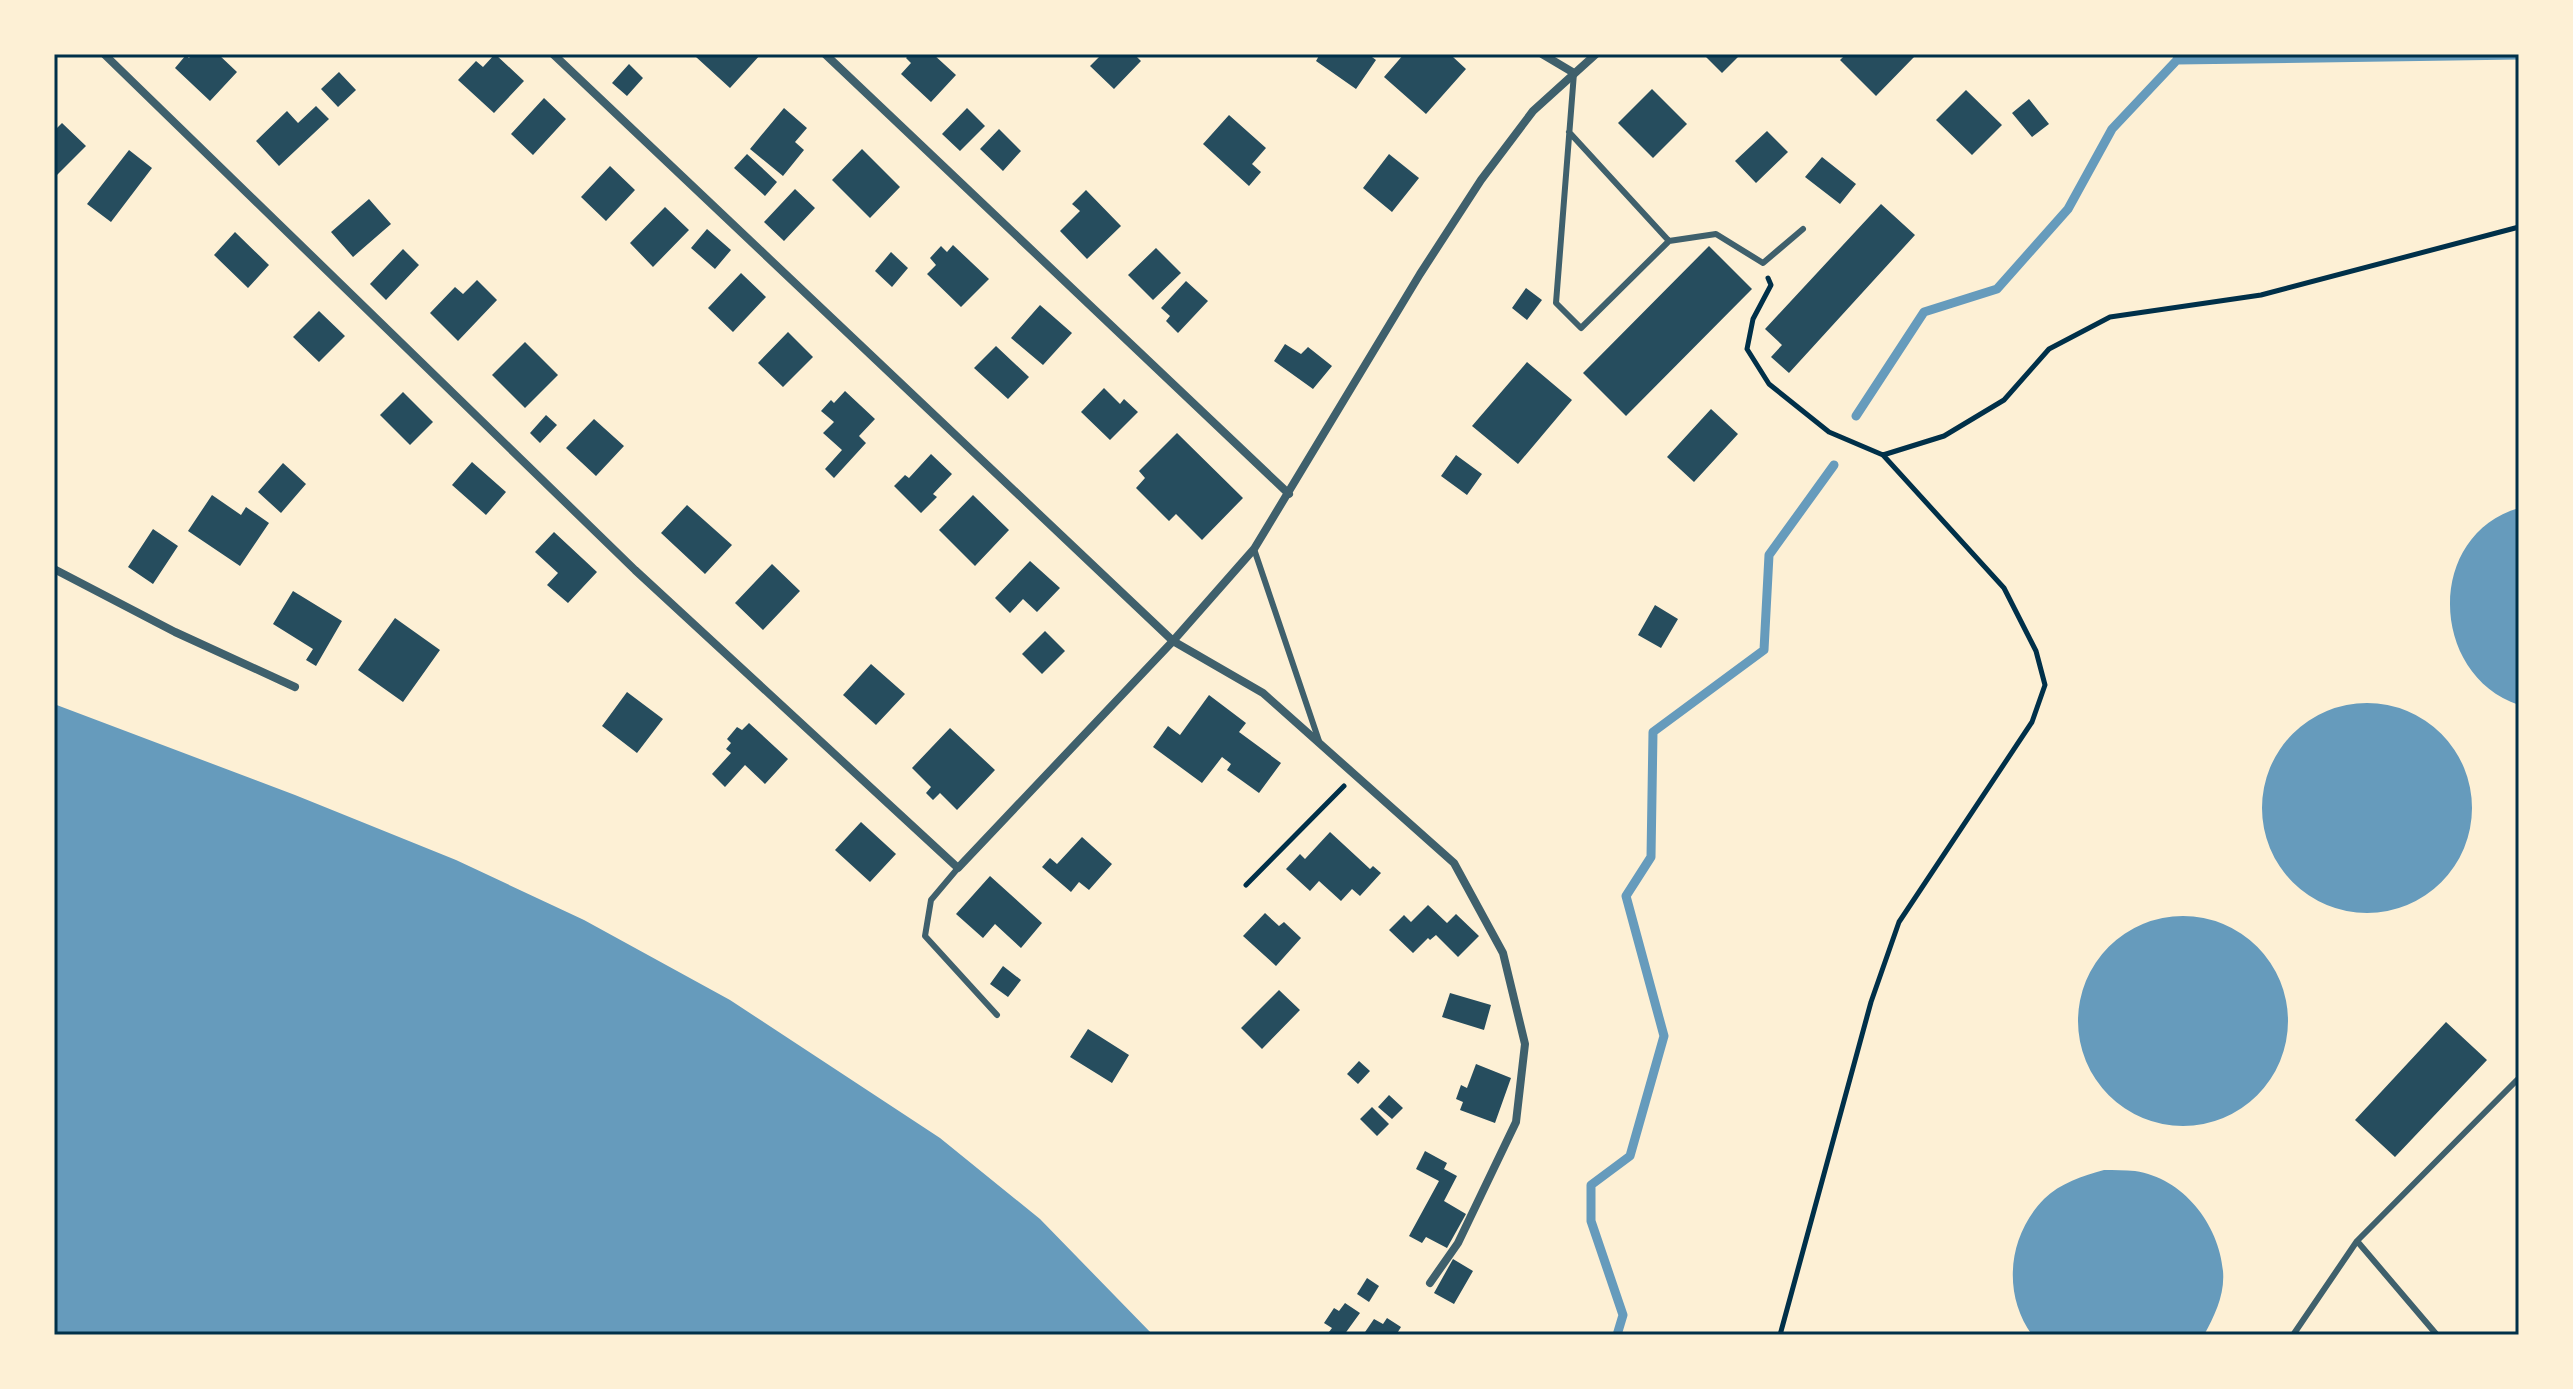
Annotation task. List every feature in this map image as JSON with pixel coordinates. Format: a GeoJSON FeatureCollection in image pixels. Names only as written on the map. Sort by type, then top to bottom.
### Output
{"type":"FeatureCollection","features":[{"type":"Feature","properties":{"kind":"street"},"geometry":{"type":"LineString","coordinates":[[104,54],[635,570],[958,868],[1173,641],[1254,549],[1420,274],[1481,180],[1533,111],[1596,54]]}},
{"type":"Feature","properties":{"kind":"street"},"geometry":{"type":"LineString","coordinates":[[553,54],[1173,641],[1263,693],[1454,863],[1503,953],[1525,1044],[1516,1122],[1458,1243],[1430,1283]]}},
{"type":"Feature","properties":{"kind":"street"},"geometry":{"type":"LineString","coordinates":[[825,54],[1289,494]]}},
{"type":"Feature","properties":{"kind":"street"},"geometry":{"type":"LineString","coordinates":[[1542,54],[1574,73]]}},
{"type":"Feature","properties":{"kind":"street"},"geometry":{"type":"LineString","coordinates":[[54,569],[175,632],[295,687]]}},
{"type":"Feature","properties":{"kind":"lane"},"geometry":{"type":"LineString","coordinates":[[1574,73],[1556,303],[1581,328],[1669,241],[1716,234],[1763,263],[1803,229]]}},
{"type":"Feature","properties":{"kind":"lane"},"geometry":{"type":"LineString","coordinates":[[1569,132],[1669,241]]}},
{"type":"Feature","properties":{"kind":"lane"},"geometry":{"type":"LineString","coordinates":[[1254,549],[1319,741]]}},
{"type":"Feature","properties":{"kind":"lane"},"geometry":{"type":"LineString","coordinates":[[958,868],[931,900],[925,936],[997,1015]]}},
{"type":"Feature","properties":{"kind":"lane"},"geometry":{"type":"LineString","coordinates":[[2293,1335],[2357,1241],[2519,1078]]}},
{"type":"Feature","properties":{"kind":"lane"},"geometry":{"type":"LineString","coordinates":[[2357,1241],[2437,1335]]}},
{"type":"Feature","properties":{"kind":"path"},"geometry":{"type":"LineString","coordinates":[[1883,455],[1944,436],[2004,400],[2049,349],[2110,317],[2261,295],[2519,227]]}},
{"type":"Feature","properties":{"kind":"path"},"geometry":{"type":"LineString","coordinates":[[1763,263],[1771,285],[1753,319],[1747,349],[1769,384],[1829,432],[1883,455],[2004,588],[2036,651],[2045,685],[2032,722],[1899,922],[1871,1002],[1780,1335]]}},
{"type":"Feature","properties":{"kind":"path"},"geometry":{"type":"LineString","coordinates":[[1246,885],[1356,774]]}},
{"type":"Feature","properties":{"kind":"water"},"geometry":{"type":"Polygon","coordinates":[[[2519,508],[2519,705],[2489,689],[2468,665],[2455,637],[2450,605],[2454,574],[2467,546],[2488,523],[2519,508]]]}},
{"type":"Feature","properties":{"kind":"water"},"geometry":{"type":"Polygon","coordinates":[[[2367,703],[2407,711],[2441,734],[2464,768],[2472,808],[2464,848],[2441,882],[2407,905],[2367,913],[2327,905],[2293,882],[2270,848],[2262,808],[2270,768],[2293,734],[2327,711],[2367,703]]]}},
{"type":"Feature","properties":{"kind":"water"},"geometry":{"type":"Polygon","coordinates":[[[54,704],[456,860],[584,920],[730,1000],[940,1138],[1040,1219],[1153,1335],[54,1335],[54,704]]]}},
{"type":"Feature","properties":{"kind":"water"},"geometry":{"type":"Polygon","coordinates":[[[2183,916],[2223,924],[2257,947],[2280,981],[2288,1021],[2280,1061],[2257,1095],[2223,1118],[2183,1126],[2143,1118],[2109,1095],[2086,1061],[2078,1021],[2086,981],[2109,947],[2143,924],[2183,916]]]}},
{"type":"Feature","properties":{"kind":"water"},"geometry":{"type":"Polygon","coordinates":[[[2104,1170],[2135,1171],[2168,1183],[2196,1206],[2206,1221],[2220,1253],[2223,1280],[2218,1304],[2204,1335],[2032,1335],[2022,1319],[2013,1283],[2013,1265],[2023,1230],[2050,1193],[2072,1181],[2104,1170]]]}},
{"type":"Feature","properties":{"kind":"building"},"geometry":{"type":"Polygon","coordinates":[[[192,54],[218,54],[237,72],[210,101],[175,68],[186,55],[189,58],[192,54]]]}},
{"type":"Feature","properties":{"kind":"building"},"geometry":{"type":"Polygon","coordinates":[[[495,54],[524,81],[494,113],[458,80],[476,61],[483,67],[495,54]]]}},
{"type":"Feature","properties":{"kind":"building"},"geometry":{"type":"Polygon","coordinates":[[[699,54],[761,54],[730,88],[696,57],[699,54]]]}},
{"type":"Feature","properties":{"kind":"building"},"geometry":{"type":"Polygon","coordinates":[[[910,54],[933,54],[956,75],[931,102],[901,74],[911,63],[906,58],[910,54]]]}},
{"type":"Feature","properties":{"kind":"building"},"geometry":{"type":"Polygon","coordinates":[[[1102,54],[1134,54],[1141,61],[1114,89],[1090,66],[1102,54]]]}},
{"type":"Feature","properties":{"kind":"building"},"geometry":{"type":"Polygon","coordinates":[[[1320,54],[1368,54],[1376,60],[1356,89],[1316,61],[1320,54]]]}},
{"type":"Feature","properties":{"kind":"building"},"geometry":{"type":"Polygon","coordinates":[[[1404,54],[1456,54],[1453,57],[1466,69],[1426,114],[1384,77],[1404,54]]]}},
{"type":"Feature","properties":{"kind":"building"},"geometry":{"type":"Polygon","coordinates":[[[1703,54],[1741,54],[1722,73],[1703,54]]]}},
{"type":"Feature","properties":{"kind":"building"},"geometry":{"type":"Polygon","coordinates":[[[1846,54],[1915,56],[1876,96],[1840,60],[1846,54]]]}},
{"type":"Feature","properties":{"kind":"building"},"geometry":{"type":"Polygon","coordinates":[[[629,64],[643,78],[627,96],[612,83],[629,64]]]}},
{"type":"Feature","properties":{"kind":"building"},"geometry":{"type":"Polygon","coordinates":[[[339,72],[356,90],[338,107],[321,89],[339,72]]]}},
{"type":"Feature","properties":{"kind":"building"},"geometry":{"type":"Polygon","coordinates":[[[1652,89],[1687,124],[1653,158],[1618,123],[1652,89]]]}},
{"type":"Feature","properties":{"kind":"building"},"geometry":{"type":"Polygon","coordinates":[[[1966,90],[2002,125],[1972,155],[1936,120],[1966,90]]]}},
{"type":"Feature","properties":{"kind":"building"},"geometry":{"type":"Polygon","coordinates":[[[544,98],[566,119],[533,155],[511,134],[544,98]]]}},
{"type":"Feature","properties":{"kind":"building"},"geometry":{"type":"Polygon","coordinates":[[[2029,99],[2049,124],[2032,137],[2012,113],[2029,99]]]}},
{"type":"Feature","properties":{"kind":"building"},"geometry":{"type":"Polygon","coordinates":[[[316,106],[329,119],[279,166],[256,141],[287,111],[298,123],[316,106]]]}},
{"type":"Feature","properties":{"kind":"building"},"geometry":{"type":"Polygon","coordinates":[[[784,108],[807,128],[795,142],[804,150],[783,176],[750,149],[784,108]]]}},
{"type":"Feature","properties":{"kind":"building"},"geometry":{"type":"Polygon","coordinates":[[[967,108],[985,126],[960,151],[942,134],[967,108]]]}},
{"type":"Feature","properties":{"kind":"building"},"geometry":{"type":"Polygon","coordinates":[[[1229,115],[1266,148],[1252,164],[1261,172],[1249,186],[1203,144],[1229,115]]]}},
{"type":"Feature","properties":{"kind":"building"},"geometry":{"type":"Polygon","coordinates":[[[62,123],[86,146],[54,178],[54,131],[62,123]]]}},
{"type":"Feature","properties":{"kind":"building"},"geometry":{"type":"Polygon","coordinates":[[[999,129],[1021,151],[1003,171],[980,149],[999,129]]]}},
{"type":"Feature","properties":{"kind":"building"},"geometry":{"type":"Polygon","coordinates":[[[1767,131],[1788,152],[1756,183],[1735,161],[1767,131]]]}},
{"type":"Feature","properties":{"kind":"building"},"geometry":{"type":"Polygon","coordinates":[[[862,149],[900,187],[870,218],[832,180],[862,149]]]}},
{"type":"Feature","properties":{"kind":"building"},"geometry":{"type":"Polygon","coordinates":[[[129,150],[152,168],[111,222],[87,204],[129,150]]]}},
{"type":"Feature","properties":{"kind":"building"},"geometry":{"type":"Polygon","coordinates":[[[747,154],[777,182],[765,196],[734,168],[747,154]]]}},
{"type":"Feature","properties":{"kind":"building"},"geometry":{"type":"Polygon","coordinates":[[[1389,154],[1419,178],[1392,212],[1363,188],[1389,154]]]}},
{"type":"Feature","properties":{"kind":"building"},"geometry":{"type":"Polygon","coordinates":[[[1822,157],[1856,184],[1840,204],[1805,177],[1822,157]]]}},
{"type":"Feature","properties":{"kind":"building"},"geometry":{"type":"Polygon","coordinates":[[[610,166],[635,190],[606,221],[581,197],[610,166]]]}},
{"type":"Feature","properties":{"kind":"building"},"geometry":{"type":"Polygon","coordinates":[[[795,189],[815,208],[784,241],[764,222],[795,189]]]}},
{"type":"Feature","properties":{"kind":"building"},"geometry":{"type":"Polygon","coordinates":[[[1086,190],[1121,226],[1087,259],[1060,231],[1080,211],[1072,204],[1086,190]]]}},
{"type":"Feature","properties":{"kind":"building"},"geometry":{"type":"Polygon","coordinates":[[[369,199],[391,224],[353,257],[331,232],[369,199]]]}},
{"type":"Feature","properties":{"kind":"building"},"geometry":{"type":"Polygon","coordinates":[[[1881,204],[1915,235],[1789,373],[1771,357],[1782,345],[1765,329],[1881,204]]]}},
{"type":"Feature","properties":{"kind":"building"},"geometry":{"type":"Polygon","coordinates":[[[665,207],[689,230],[653,267],[630,243],[665,207]]]}},
{"type":"Feature","properties":{"kind":"building"},"geometry":{"type":"Polygon","coordinates":[[[707,229],[731,250],[715,269],[691,248],[707,229]]]}},
{"type":"Feature","properties":{"kind":"building"},"geometry":{"type":"Polygon","coordinates":[[[235,232],[269,265],[248,288],[214,255],[235,232]]]}},
{"type":"Feature","properties":{"kind":"building"},"geometry":{"type":"Polygon","coordinates":[[[953,245],[989,279],[961,307],[927,274],[936,265],[930,258],[941,246],[947,252],[953,245]]]}},
{"type":"Feature","properties":{"kind":"building"},"geometry":{"type":"Polygon","coordinates":[[[1709,246],[1752,289],[1626,416],[1583,373],[1709,246]]]}},
{"type":"Feature","properties":{"kind":"building"},"geometry":{"type":"Polygon","coordinates":[[[1156,248],[1181,273],[1153,300],[1128,275],[1156,248]]]}},
{"type":"Feature","properties":{"kind":"building"},"geometry":{"type":"Polygon","coordinates":[[[403,249],[419,265],[386,300],[370,284],[403,249]]]}},
{"type":"Feature","properties":{"kind":"building"},"geometry":{"type":"Polygon","coordinates":[[[891,252],[908,268],[892,287],[875,271],[891,252]]]}},
{"type":"Feature","properties":{"kind":"building"},"geometry":{"type":"Polygon","coordinates":[[[741,273],[766,297],[733,332],[708,308],[741,273]]]}},
{"type":"Feature","properties":{"kind":"building"},"geometry":{"type":"Polygon","coordinates":[[[477,280],[497,300],[458,341],[430,313],[455,287],[463,294],[477,280]]]}},
{"type":"Feature","properties":{"kind":"building"},"geometry":{"type":"Polygon","coordinates":[[[1186,281],[1208,301],[1178,333],[1166,321],[1170,316],[1161,308],[1186,281]]]}},
{"type":"Feature","properties":{"kind":"building"},"geometry":{"type":"Polygon","coordinates":[[[1526,288],[1542,300],[1527,320],[1512,308],[1526,288]]]}},
{"type":"Feature","properties":{"kind":"building"},"geometry":{"type":"Polygon","coordinates":[[[1040,305],[1072,333],[1043,365],[1011,338],[1040,305]]]}},
{"type":"Feature","properties":{"kind":"building"},"geometry":{"type":"Polygon","coordinates":[[[319,311],[345,336],[319,362],[293,337],[319,311]]]}},
{"type":"Feature","properties":{"kind":"building"},"geometry":{"type":"Polygon","coordinates":[[[788,332],[813,357],[783,387],[758,363],[788,332]]]}},
{"type":"Feature","properties":{"kind":"building"},"geometry":{"type":"Polygon","coordinates":[[[525,342],[558,375],[525,408],[492,375],[525,342]]]}},
{"type":"Feature","properties":{"kind":"building"},"geometry":{"type":"Polygon","coordinates":[[[1285,344],[1301,354],[1308,347],[1332,366],[1313,389],[1274,361],[1285,344]]]}},
{"type":"Feature","properties":{"kind":"building"},"geometry":{"type":"Polygon","coordinates":[[[996,346],[1029,377],[1008,399],[974,368],[996,346]]]}},
{"type":"Feature","properties":{"kind":"building"},"geometry":{"type":"Polygon","coordinates":[[[1527,362],[1572,400],[1518,464],[1472,426],[1527,362]]]}},
{"type":"Feature","properties":{"kind":"building"},"geometry":{"type":"Polygon","coordinates":[[[1104,388],[1120,404],[1124,399],[1138,412],[1110,440],[1081,412],[1104,388]]]}},
{"type":"Feature","properties":{"kind":"building"},"geometry":{"type":"Polygon","coordinates":[[[845,391],[875,419],[859,436],[866,443],[834,478],[825,469],[842,450],[823,433],[834,422],[821,411],[845,391]]]}},
{"type":"Feature","properties":{"kind":"building"},"geometry":{"type":"Polygon","coordinates":[[[403,392],[433,422],[410,445],[380,415],[403,392]]]}},
{"type":"Feature","properties":{"kind":"building"},"geometry":{"type":"Polygon","coordinates":[[[1711,409],[1738,434],[1694,482],[1667,457],[1711,409]]]}},
{"type":"Feature","properties":{"kind":"building"},"geometry":{"type":"Polygon","coordinates":[[[546,415],[557,425],[540,443],[530,433],[546,415]]]}},
{"type":"Feature","properties":{"kind":"building"},"geometry":{"type":"Polygon","coordinates":[[[594,419],[624,446],[596,476],[566,448],[594,419]]]}},
{"type":"Feature","properties":{"kind":"building"},"geometry":{"type":"Polygon","coordinates":[[[1177,433],[1243,498],[1202,540],[1176,514],[1169,521],[1136,488],[1145,478],[1139,471],[1177,433]]]}},
{"type":"Feature","properties":{"kind":"building"},"geometry":{"type":"Polygon","coordinates":[[[931,454],[952,474],[933,494],[937,497],[921,513],[894,486],[905,475],[909,478],[931,454]]]}},
{"type":"Feature","properties":{"kind":"building"},"geometry":{"type":"Polygon","coordinates":[[[1456,455],[1482,474],[1467,495],[1441,476],[1456,455]]]}},
{"type":"Feature","properties":{"kind":"building"},"geometry":{"type":"Polygon","coordinates":[[[472,462],[506,492],[486,515],[452,485],[472,462]]]}},
{"type":"Feature","properties":{"kind":"building"},"geometry":{"type":"Polygon","coordinates":[[[283,463],[306,484],[281,513],[258,492],[283,463]]]}},
{"type":"Feature","properties":{"kind":"building"},"geometry":{"type":"Polygon","coordinates":[[[212,495],[241,515],[246,507],[269,523],[240,566],[188,531],[212,495]]]}},
{"type":"Feature","properties":{"kind":"building"},"geometry":{"type":"Polygon","coordinates":[[[973,495],[1009,530],[975,566],[939,530],[973,495]]]}},
{"type":"Feature","properties":{"kind":"building"},"geometry":{"type":"Polygon","coordinates":[[[687,505],[732,545],[705,574],[661,533],[687,505]]]}},
{"type":"Feature","properties":{"kind":"building"},"geometry":{"type":"Polygon","coordinates":[[[153,529],[178,546],[153,584],[128,567],[153,529]]]}},
{"type":"Feature","properties":{"kind":"building"},"geometry":{"type":"Polygon","coordinates":[[[554,532],[597,572],[568,603],[547,585],[558,573],[535,552],[554,532]]]}},
{"type":"Feature","properties":{"kind":"building"},"geometry":{"type":"Polygon","coordinates":[[[1030,561],[1060,588],[1037,612],[1023,599],[1010,613],[995,598],[1030,561]]]}},
{"type":"Feature","properties":{"kind":"building"},"geometry":{"type":"Polygon","coordinates":[[[772,564],[800,591],[763,630],[735,603],[772,564]]]}},
{"type":"Feature","properties":{"kind":"building"},"geometry":{"type":"Polygon","coordinates":[[[293,591],[342,621],[316,666],[306,660],[313,649],[273,624],[293,591]]]}},
{"type":"Feature","properties":{"kind":"building"},"geometry":{"type":"Polygon","coordinates":[[[1655,605],[1678,619],[1661,648],[1638,635],[1655,605]]]}},
{"type":"Feature","properties":{"kind":"building"},"geometry":{"type":"Polygon","coordinates":[[[395,618],[440,650],[403,702],[358,670],[395,618]]]}},
{"type":"Feature","properties":{"kind":"building"},"geometry":{"type":"Polygon","coordinates":[[[1045,631],[1065,651],[1042,674],[1022,654],[1045,631]]]}},
{"type":"Feature","properties":{"kind":"building"},"geometry":{"type":"Polygon","coordinates":[[[871,664],[905,694],[876,725],[843,695],[871,664]]]}},
{"type":"Feature","properties":{"kind":"building"},"geometry":{"type":"Polygon","coordinates":[[[627,692],[663,719],[637,753],[602,726],[627,692]]]}},
{"type":"Feature","properties":{"kind":"building"},"geometry":{"type":"Polygon","coordinates":[[[1209,695],[1246,723],[1239,732],[1281,763],[1259,793],[1227,770],[1231,764],[1222,757],[1202,783],[1153,747],[1168,726],[1180,735],[1209,695]]]}},
{"type":"Feature","properties":{"kind":"building"},"geometry":{"type":"Polygon","coordinates":[[[749,723],[788,759],[765,784],[745,765],[725,787],[712,774],[731,753],[726,749],[731,743],[727,739],[737,727],[742,730],[749,723]]]}},
{"type":"Feature","properties":{"kind":"building"},"geometry":{"type":"Polygon","coordinates":[[[950,728],[995,770],[957,810],[940,793],[933,800],[926,793],[931,787],[912,768],[950,728]]]}},
{"type":"Feature","properties":{"kind":"building"},"geometry":{"type":"Polygon","coordinates":[[[861,822],[896,854],[870,882],[835,850],[861,822]]]}},
{"type":"Feature","properties":{"kind":"building"},"geometry":{"type":"Polygon","coordinates":[[[1330,832],[1370,869],[1373,866],[1381,873],[1360,896],[1352,889],[1341,901],[1319,881],[1310,891],[1286,869],[1300,854],[1305,859],[1330,832]]]}},
{"type":"Feature","properties":{"kind":"building"},"geometry":{"type":"Polygon","coordinates":[[[1082,837],[1112,864],[1089,890],[1079,882],[1071,892],[1042,867],[1050,858],[1057,864],[1082,837]]]}},
{"type":"Feature","properties":{"kind":"building"},"geometry":{"type":"Polygon","coordinates":[[[990,876],[1042,923],[1021,948],[995,924],[983,938],[956,914],[990,876]]]}},
{"type":"Feature","properties":{"kind":"building"},"geometry":{"type":"Polygon","coordinates":[[[1428,905],[1447,923],[1456,914],[1479,936],[1458,957],[1436,935],[1430,940],[1428,938],[1413,953],[1389,930],[1404,915],[1411,922],[1428,905]]]}},
{"type":"Feature","properties":{"kind":"building"},"geometry":{"type":"Polygon","coordinates":[[[1265,913],[1279,926],[1284,922],[1301,938],[1276,966],[1243,936],[1265,913]]]}},
{"type":"Feature","properties":{"kind":"building"},"geometry":{"type":"Polygon","coordinates":[[[1003,966],[1021,980],[1008,997],[990,984],[1003,966]]]}},
{"type":"Feature","properties":{"kind":"building"},"geometry":{"type":"Polygon","coordinates":[[[1279,990],[1300,1010],[1262,1049],[1241,1028],[1279,990]]]}},
{"type":"Feature","properties":{"kind":"building"},"geometry":{"type":"Polygon","coordinates":[[[1450,993],[1491,1005],[1484,1030],[1442,1017],[1450,993]]]}},
{"type":"Feature","properties":{"kind":"building"},"geometry":{"type":"Polygon","coordinates":[[[2446,1022],[2487,1060],[2395,1157],[2355,1120],[2446,1022]]]}},
{"type":"Feature","properties":{"kind":"building"},"geometry":{"type":"Polygon","coordinates":[[[1088,1029],[1129,1055],[1112,1083],[1070,1057],[1088,1029]]]}},
{"type":"Feature","properties":{"kind":"building"},"geometry":{"type":"Polygon","coordinates":[[[1359,1061],[1370,1071],[1358,1084],[1347,1074],[1359,1061]]]}},
{"type":"Feature","properties":{"kind":"building"},"geometry":{"type":"Polygon","coordinates":[[[1476,1064],[1511,1078],[1495,1123],[1460,1110],[1463,1102],[1456,1099],[1461,1085],[1467,1088],[1476,1064]]]}},
{"type":"Feature","properties":{"kind":"building"},"geometry":{"type":"Polygon","coordinates":[[[1389,1095],[1403,1108],[1392,1119],[1378,1107],[1389,1095]]]}},
{"type":"Feature","properties":{"kind":"building"},"geometry":{"type":"Polygon","coordinates":[[[1372,1107],[1389,1124],[1377,1136],[1360,1119],[1372,1107]]]}},
{"type":"Feature","properties":{"kind":"building"},"geometry":{"type":"Polygon","coordinates":[[[1425,1151],[1447,1163],[1444,1169],[1457,1176],[1444,1201],[1466,1214],[1447,1248],[1426,1237],[1422,1243],[1409,1236],[1439,1181],[1416,1169],[1425,1151]]]}},
{"type":"Feature","properties":{"kind":"building"},"geometry":{"type":"Polygon","coordinates":[[[1453,1259],[1473,1271],[1454,1304],[1434,1293],[1453,1259]]]}},
{"type":"Feature","properties":{"kind":"building"},"geometry":{"type":"Polygon","coordinates":[[[1367,1278],[1379,1286],[1369,1302],[1357,1294],[1367,1278]]]}},
{"type":"Feature","properties":{"kind":"building"},"geometry":{"type":"Polygon","coordinates":[[[1345,1303],[1360,1313],[1344,1335],[1334,1335],[1329,1332],[1332,1328],[1324,1323],[1334,1308],[1339,1311],[1345,1303]]]}},
{"type":"Feature","properties":{"kind":"building"},"geometry":{"type":"Polygon","coordinates":[[[1387,1318],[1401,1327],[1396,1335],[1363,1335],[1374,1319],[1383,1324],[1387,1318]]]}},
{"type":"Feature","properties":{"kind":"waterway"},"geometry":{"type":"LineString","coordinates":[[1856,416],[1924,312],[1997,289],[2068,209],[2112,129],[2177,60],[2178,54]]}},
{"type":"Feature","properties":{"kind":"waterway"},"geometry":{"type":"LineString","coordinates":[[2177,60],[2519,55]]}},
{"type":"Feature","properties":{"kind":"waterway"},"geometry":{"type":"LineString","coordinates":[[1617,1335],[1623,1315],[1591,1221],[1591,1185],[1630,1156],[1664,1036],[1626,896],[1651,857],[1653,732],[1764,650],[1769,555],[1834,465]]}}]}
